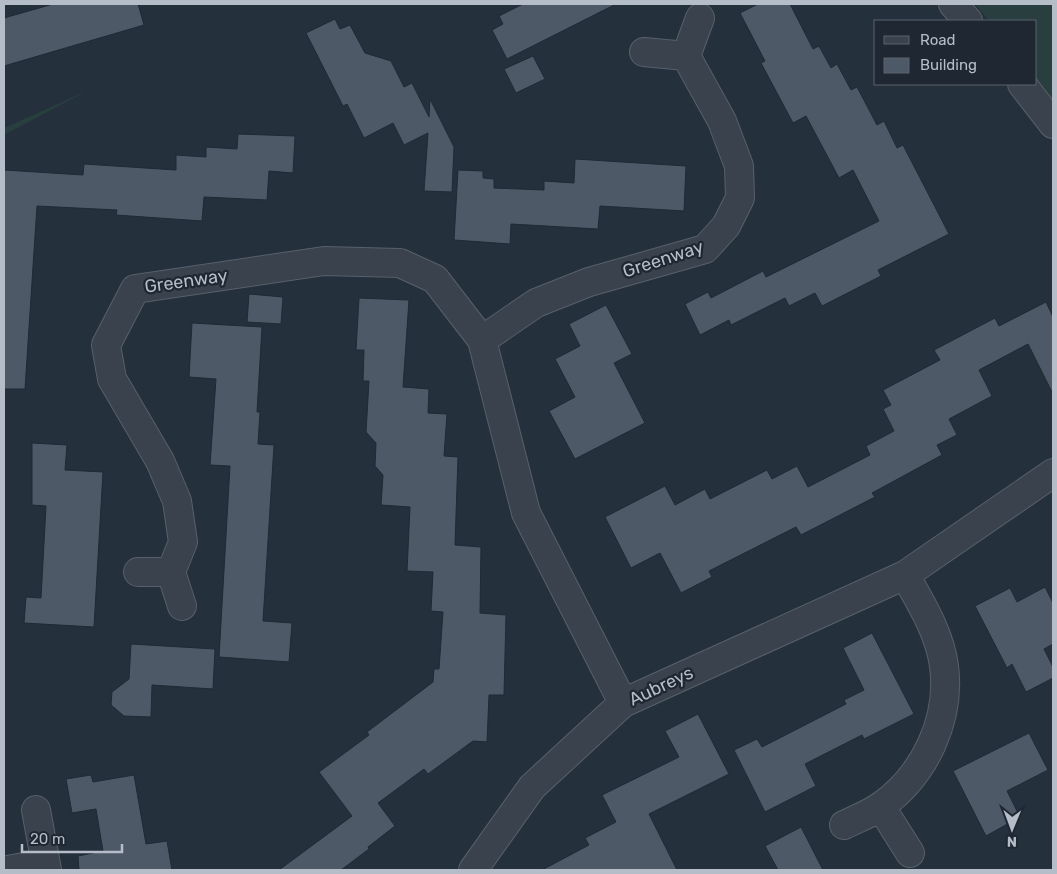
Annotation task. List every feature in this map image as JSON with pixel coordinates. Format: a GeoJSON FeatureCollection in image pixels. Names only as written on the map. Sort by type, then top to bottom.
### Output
{"type":"FeatureCollection","features":[{"type":"Feature","properties":{"kind":"street"},"geometry":{"type":"LineString","coordinates":[[953,4],[967,20]]}},
{"type":"Feature","properties":{"kind":"street"},"geometry":{"type":"LineString","coordinates":[[644,52],[686,56],[700,18]]}},
{"type":"Feature","properties":{"kind":"street","name":"Greenway"},"geometry":{"type":"LineString","coordinates":[[482,340],[536,303],[589,282],[705,249],[726,226],[740,198],[739,166],[722,121],[686,56]]}},
{"type":"Feature","properties":{"kind":"street"},"geometry":{"type":"LineString","coordinates":[[1023,85],[1053,124]]}},
{"type":"Feature","properties":{"kind":"street","name":"Greenway"},"geometry":{"type":"LineString","coordinates":[[171,572],[183,542],[177,500],[160,461],[112,379],[106,345],[135,289],[324,261],[400,263],[435,279],[482,340],[526,513],[623,704]]}},
{"type":"Feature","properties":{"kind":"street","name":"Aubreys"},"geometry":{"type":"LineString","coordinates":[[473,870],[532,787],[623,704],[905,575],[1053,473]]}},
{"type":"Feature","properties":{"kind":"street"},"geometry":{"type":"LineString","coordinates":[[138,572],[171,572],[182,606]]}},
{"type":"Feature","properties":{"kind":"street"},"geometry":{"type":"LineString","coordinates":[[844,825],[881,807],[904,786],[924,759],[937,734],[944,699],[944,665],[936,635],[925,610],[905,575]]}},
{"type":"Feature","properties":{"kind":"street"},"geometry":{"type":"LineString","coordinates":[[881,807],[910,853]]}},
{"type":"Feature","properties":{"kind":"street"},"geometry":{"type":"LineString","coordinates":[[8,870],[46,867],[36,810]]}},
{"type":"Feature","properties":{"kind":"green space"},"geometry":{"type":"Polygon","coordinates":[[[975,4],[1053,4],[1053,100],[1037,80],[1037,20],[988,20],[975,4]]]}},
{"type":"Feature","properties":{"kind":"green space"},"geometry":{"type":"Polygon","coordinates":[[[89,90],[4,135],[4,128],[89,90]]]}},
{"type":"Feature","properties":{"kind":"building"},"geometry":{"type":"Polygon","coordinates":[[[53,4],[138,4],[144,25],[4,66],[4,18],[53,4]]]}},
{"type":"Feature","properties":{"kind":"building"},"geometry":{"type":"Polygon","coordinates":[[[523,4],[616,4],[507,59],[492,30],[503,24],[499,16],[523,4]]]}},
{"type":"Feature","properties":{"kind":"building"},"geometry":{"type":"Polygon","coordinates":[[[758,4],[790,4],[813,49],[819,46],[831,68],[837,64],[851,90],[857,87],[877,125],[884,121],[897,148],[903,145],[949,234],[878,270],[881,276],[822,306],[815,293],[789,306],[785,298],[731,325],[729,320],[700,335],[685,304],[708,292],[711,298],[763,271],[766,277],[879,221],[853,170],[839,178],[806,116],[793,123],[761,63],[765,61],[740,13],[758,4]]]}},
{"type":"Feature","properties":{"kind":"building"},"geometry":{"type":"Polygon","coordinates":[[[335,19],[340,29],[350,25],[365,53],[391,61],[404,87],[412,83],[429,117],[430,99],[454,147],[452,192],[424,191],[428,133],[404,145],[393,123],[364,138],[347,104],[343,106],[306,33],[335,19]]]}},
{"type":"Feature","properties":{"kind":"building"},"geometry":{"type":"Polygon","coordinates":[[[533,56],[545,79],[516,93],[504,69],[533,56]]]}},
{"type":"Feature","properties":{"kind":"building"},"geometry":{"type":"Polygon","coordinates":[[[238,134],[295,136],[293,173],[269,171],[267,200],[204,197],[202,221],[116,215],[117,210],[37,206],[25,389],[4,389],[4,170],[83,175],[84,164],[176,170],[176,155],[206,157],[206,147],[237,149],[238,134]]]}},
{"type":"Feature","properties":{"kind":"building"},"geometry":{"type":"Polygon","coordinates":[[[575,159],[686,166],[684,211],[600,206],[598,229],[511,224],[510,244],[454,240],[458,170],[483,171],[483,178],[494,179],[494,188],[544,190],[544,181],[574,183],[575,159]]]}},
{"type":"Feature","properties":{"kind":"building"},"geometry":{"type":"Polygon","coordinates":[[[249,294],[283,297],[281,324],[247,322],[249,294]]]}},
{"type":"Feature","properties":{"kind":"building"},"geometry":{"type":"Polygon","coordinates":[[[359,298],[409,300],[403,387],[429,389],[428,413],[447,414],[444,456],[458,457],[455,545],[481,547],[480,613],[506,615],[504,695],[489,695],[487,742],[473,741],[428,774],[424,769],[378,803],[395,826],[368,847],[369,849],[341,870],[279,870],[352,816],[319,772],[369,735],[367,732],[433,682],[434,669],[439,669],[443,612],[431,611],[433,572],[407,571],[410,507],[381,505],[383,475],[375,466],[376,443],[366,432],[369,381],[363,381],[364,350],[356,350],[359,298]]]}},
{"type":"Feature","properties":{"kind":"building"},"geometry":{"type":"Polygon","coordinates":[[[1046,302],[1053,317],[1053,394],[1028,344],[979,370],[992,396],[949,419],[957,435],[937,445],[942,455],[872,493],[875,497],[801,535],[796,527],[709,571],[712,577],[681,593],[660,553],[631,568],[605,517],[665,486],[675,505],[705,489],[710,499],[767,470],[772,479],[797,466],[808,487],[870,455],[866,446],[894,431],[883,409],[891,405],[883,390],[940,360],[934,350],[995,318],[999,326],[1046,302]]]}},
{"type":"Feature","properties":{"kind":"building"},"geometry":{"type":"Polygon","coordinates":[[[606,305],[632,354],[614,363],[645,423],[575,459],[549,411],[575,397],[555,359],[580,346],[569,324],[606,305]]]}},
{"type":"Feature","properties":{"kind":"building"},"geometry":{"type":"Polygon","coordinates":[[[192,323],[262,327],[257,412],[260,412],[258,444],[274,445],[263,621],[292,623],[289,662],[219,657],[230,466],[210,465],[216,379],[189,377],[192,323]]]}},
{"type":"Feature","properties":{"kind":"building"},"geometry":{"type":"Polygon","coordinates":[[[32,443],[67,445],[65,470],[103,472],[94,627],[24,623],[26,597],[41,598],[46,506],[32,505],[32,443]]]}},
{"type":"Feature","properties":{"kind":"building"},"geometry":{"type":"Polygon","coordinates":[[[1045,587],[1053,603],[1053,644],[1044,649],[1053,667],[1053,678],[1026,692],[1012,664],[1007,668],[975,606],[1010,588],[1017,602],[1045,587]]]}},
{"type":"Feature","properties":{"kind":"building"},"geometry":{"type":"Polygon","coordinates":[[[872,633],[914,714],[864,739],[862,735],[805,764],[816,786],[765,812],[734,750],[757,739],[762,747],[846,704],[844,700],[864,690],[843,648],[872,633]]]}},
{"type":"Feature","properties":{"kind":"building"},"geometry":{"type":"Polygon","coordinates":[[[131,644],[215,649],[213,689],[152,685],[151,717],[124,716],[111,705],[112,692],[129,679],[131,644]]]}},
{"type":"Feature","properties":{"kind":"building"},"geometry":{"type":"Polygon","coordinates":[[[698,714],[729,774],[649,814],[677,870],[542,870],[589,845],[585,838],[616,822],[602,795],[679,757],[665,731],[698,714]]]}},
{"type":"Feature","properties":{"kind":"building"},"geometry":{"type":"Polygon","coordinates":[[[1029,733],[1048,770],[1007,791],[1020,817],[986,836],[953,771],[1029,733]]]}},
{"type":"Feature","properties":{"kind":"building"},"geometry":{"type":"Polygon","coordinates":[[[91,775],[93,782],[134,775],[146,844],[167,841],[172,870],[79,870],[78,856],[103,851],[96,809],[72,813],[66,779],[91,775]]]}},
{"type":"Feature","properties":{"kind":"building"},"geometry":{"type":"Polygon","coordinates":[[[801,827],[823,870],[778,870],[765,846],[801,827]]]}}]}
